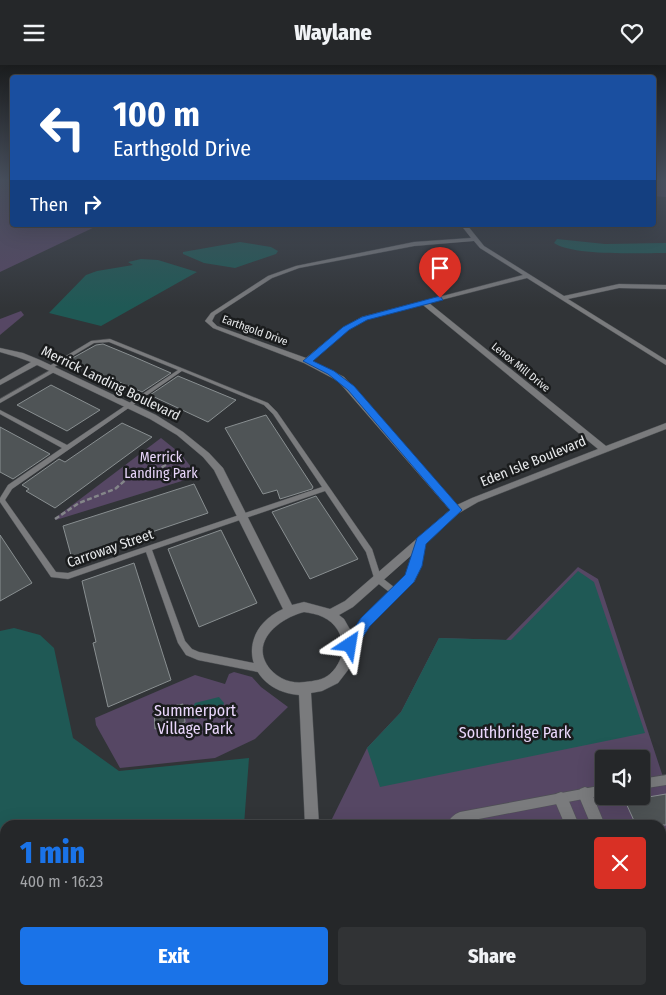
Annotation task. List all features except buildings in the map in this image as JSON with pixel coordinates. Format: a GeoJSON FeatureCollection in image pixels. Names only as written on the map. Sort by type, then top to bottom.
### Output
{"type":"FeatureCollection","features":[{"type":"Feature","properties":{"kind":"street"},"geometry":{"type":"LineString","coordinates":[[465,227],[482,247],[666,363]]}},
{"type":"Feature","properties":{"kind":"street","name":"Earthgold Drive"},"geometry":{"type":"LineString","coordinates":[[456,510],[351,388],[331,373],[307,361],[210,325],[209,317],[270,277],[298,267],[414,244],[474,239]]}},
{"type":"Feature","properties":{"kind":"street"},"geometry":{"type":"LineString","coordinates":[[307,361],[355,323],[374,315],[528,276]]}},
{"type":"Feature","properties":{"kind":"street"},"geometry":{"type":"LineString","coordinates":[[563,298],[619,286],[666,287]]}},
{"type":"Feature","properties":{"kind":"street","name":"Lenox Mill Drive"},"geometry":{"type":"LineString","coordinates":[[423,302],[604,449]]}},
{"type":"Feature","properties":{"kind":"street","name":"Merrick Landing Boulevard"},"geometry":{"type":"LineString","coordinates":[[0,350],[37,362],[129,405],[181,432],[203,450],[218,467],[289,610]]}},
{"type":"Feature","properties":{"kind":"street"},"geometry":{"type":"LineString","coordinates":[[0,383],[37,362]]}},
{"type":"Feature","properties":{"kind":"street"},"geometry":{"type":"LineString","coordinates":[[661,428],[666,436]]}},
{"type":"Feature","properties":{"kind":"street","name":"Eden Isle Boulevard"},"geometry":{"type":"LineString","coordinates":[[331,614],[349,604],[456,510],[475,500],[661,428]]}},
{"type":"Feature","properties":{"kind":"street"},"geometry":{"type":"LineString","coordinates":[[350,645],[365,622],[410,579],[416,566],[421,542]]}},
{"type":"Feature","properties":{"kind":"street"},"geometry":{"type":"LineString","coordinates":[[304,607],[318,609],[331,614],[344,627],[350,645],[348,661],[338,675],[323,685],[305,690],[280,685],[270,678],[263,669],[258,655],[259,640],[265,627],[276,617],[289,610],[304,607]]}},
{"type":"Feature","properties":{"kind":"street"},"geometry":{"type":"LineString","coordinates":[[305,690],[312,820]]}},
{"type":"Feature","properties":{"kind":"street"},"geometry":{"type":"LineString","coordinates":[[585,794],[596,820]]}},
{"type":"Feature","properties":{"kind":"street"},"geometry":{"type":"LineString","coordinates":[[561,799],[570,820]]}},
{"type":"Feature","properties":{"kind":"lane"},"geometry":{"type":"LineString","coordinates":[[0,401],[93,342],[106,339],[258,399],[270,407],[370,551],[378,579],[396,593]]}},
{"type":"Feature","properties":{"kind":"lane","name":"Carroway Street"},"geometry":{"type":"LineString","coordinates":[[182,369],[10,487],[2,497],[49,571],[59,577],[68,576],[326,488]]}},
{"type":"Feature","properties":{"kind":"lane"},"geometry":{"type":"LineString","coordinates":[[0,413],[67,448]]}},
{"type":"Feature","properties":{"kind":"lane"},"geometry":{"type":"LineString","coordinates":[[148,548],[182,643],[189,651],[198,656],[263,669]]}},
{"type":"Feature","properties":{"kind":"lane"},"geometry":{"type":"LineString","coordinates":[[650,783],[666,780]]}},
{"type":"Feature","properties":{"kind":"lane"},"geometry":{"type":"LineString","coordinates":[[457,820],[460,817],[595,792]]}},
{"type":"Feature","properties":{"kind":"path"},"geometry":{"type":"LineString","coordinates":[[55,519],[79,503],[115,489],[129,477],[161,468],[182,453]]}},
{"type":"Feature","properties":{"kind":"green space"},"geometry":{"type":"Polygon","coordinates":[[[0,221],[10,221],[10,227],[95,227],[0,272],[0,221]]]}},
{"type":"Feature","properties":{"kind":"green space"},"geometry":{"type":"Polygon","coordinates":[[[21,311],[24,315],[0,335],[0,319],[21,311]]]}},
{"type":"Feature","properties":{"kind":"green space","name":"Merrick Landing Park"},"geometry":{"type":"Polygon","coordinates":[[[161,438],[181,454],[198,476],[56,520],[55,518],[161,438]]]}},
{"type":"Feature","properties":{"kind":"green space","name":"Southbridge Park"},"geometry":{"type":"Polygon","coordinates":[[[578,567],[598,579],[664,780],[666,780],[666,820],[331,820],[367,748],[401,712],[439,638],[506,640],[578,567]]]}},
{"type":"Feature","properties":{"kind":"green space","name":"Summerport Village Park"},"geometry":{"type":"Polygon","coordinates":[[[234,672],[252,677],[261,687],[288,707],[255,739],[215,758],[120,768],[96,725],[95,718],[195,675],[225,684],[229,674],[234,672]]]}},
{"type":"Feature","properties":{"kind":"shaded area"},"geometry":{"type":"Polygon","coordinates":[[[557,239],[605,244],[666,243],[666,253],[591,252],[563,247],[554,243],[557,239]]]}},
{"type":"Feature","properties":{"kind":"shaded area"},"geometry":{"type":"Polygon","coordinates":[[[240,242],[271,247],[278,251],[276,254],[235,268],[204,263],[183,254],[183,252],[240,242]]]}},
{"type":"Feature","properties":{"kind":"shaded area"},"geometry":{"type":"Polygon","coordinates":[[[141,259],[158,260],[197,272],[101,326],[49,313],[86,275],[97,271],[133,265],[128,262],[141,259]]]}},
{"type":"Feature","properties":{"kind":"shaded area"},"geometry":{"type":"Polygon","coordinates":[[[578,571],[594,582],[645,733],[380,787],[367,748],[401,712],[439,638],[511,640],[578,571]]]}},
{"type":"Feature","properties":{"kind":"shaded area"},"geometry":{"type":"Polygon","coordinates":[[[14,628],[40,635],[54,648],[73,738],[119,771],[249,758],[244,820],[0,820],[0,631],[14,628]]]}},
{"type":"Feature","properties":{"kind":"shaded area"},"geometry":{"type":"Polygon","coordinates":[[[219,697],[224,703],[221,713],[195,719],[190,713],[195,703],[219,697]]]}},
{"type":"Feature","properties":{"kind":"route"},"geometry":{"type":"LineString","coordinates":[[350,645],[365,622],[410,579],[416,566],[421,542],[456,510],[351,388],[318,365],[307,361],[346,329],[364,318],[440,298]]}}]}
